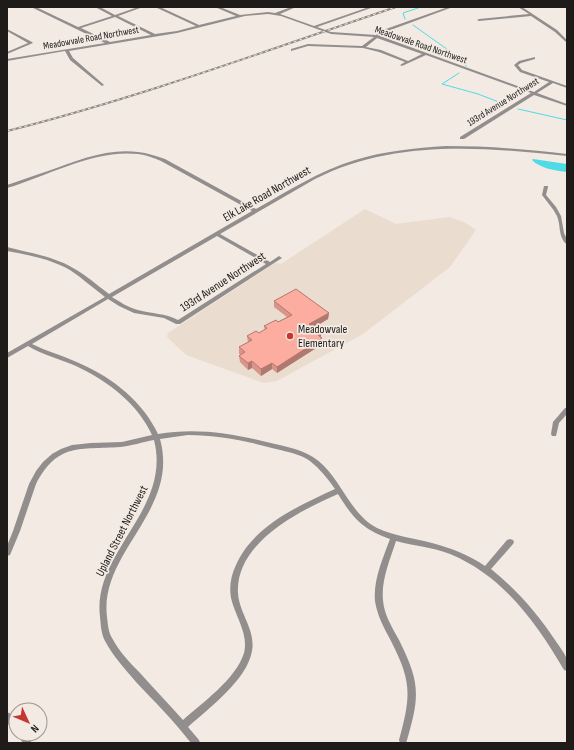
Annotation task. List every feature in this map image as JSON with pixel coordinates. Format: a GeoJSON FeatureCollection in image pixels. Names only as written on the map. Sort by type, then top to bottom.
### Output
{"type":"FeatureCollection","features":[{"type":"Feature","properties":{"kind":"street"},"geometry":{"type":"LineString","coordinates":[[33,7],[109,43]]}},
{"type":"Feature","properties":{"kind":"street"},"geometry":{"type":"LineString","coordinates":[[96,7],[155,35]]}},
{"type":"Feature","properties":{"kind":"street"},"geometry":{"type":"LineString","coordinates":[[79,28],[142,7]]}},
{"type":"Feature","properties":{"kind":"street"},"geometry":{"type":"LineString","coordinates":[[157,7],[200,27]]}},
{"type":"Feature","properties":{"kind":"street"},"geometry":{"type":"LineString","coordinates":[[217,7],[239,16]]}},
{"type":"Feature","properties":{"kind":"street"},"geometry":{"type":"LineString","coordinates":[[276,14],[294,7]]}},
{"type":"Feature","properties":{"kind":"street"},"geometry":{"type":"LineString","coordinates":[[313,26],[372,7]]}},
{"type":"Feature","properties":{"kind":"street"},"geometry":{"type":"LineString","coordinates":[[363,46],[376,36],[393,27],[451,7]]}},
{"type":"Feature","properties":{"kind":"street"},"geometry":{"type":"LineString","coordinates":[[520,7],[556,31],[567,42]]}},
{"type":"Feature","properties":{"kind":"street","name":"Meadowvale Road Northwest"},"geometry":{"type":"LineString","coordinates":[[7,60],[200,27],[255,13],[276,14],[332,33],[376,36],[567,105]]}},
{"type":"Feature","properties":{"kind":"street"},"geometry":{"type":"LineString","coordinates":[[479,20],[532,15]]}},
{"type":"Feature","properties":{"kind":"street"},"geometry":{"type":"LineString","coordinates":[[7,30],[30,42],[29,45],[7,53]]}},
{"type":"Feature","properties":{"kind":"street"},"geometry":{"type":"LineString","coordinates":[[292,50],[308,45],[363,46],[407,62]]}},
{"type":"Feature","properties":{"kind":"street"},"geometry":{"type":"LineString","coordinates":[[67,50],[71,58],[102,85]]}},
{"type":"Feature","properties":{"kind":"street"},"geometry":{"type":"LineString","coordinates":[[402,65],[425,54]]}},
{"type":"Feature","properties":{"kind":"street"},"geometry":{"type":"LineString","coordinates":[[534,58],[518,62],[516,65],[517,67],[567,87]]}},
{"type":"Feature","properties":{"kind":"street","name":"193rd Avenue Northwest"},"geometry":{"type":"LineString","coordinates":[[462,138],[552,82]]}},
{"type":"Feature","properties":{"kind":"street","name":"Elk Lake Road Northwest"},"geometry":{"type":"LineString","coordinates":[[7,356],[327,171],[357,161],[399,152],[438,147],[489,148],[567,155]]}},
{"type":"Feature","properties":{"kind":"street"},"geometry":{"type":"LineString","coordinates":[[7,187],[96,156],[116,152],[137,153],[150,155],[163,160],[256,211]]}},
{"type":"Feature","properties":{"kind":"street"},"geometry":{"type":"LineString","coordinates":[[546,187],[544,195],[559,215],[561,233],[567,242]]}},
{"type":"Feature","properties":{"kind":"street"},"geometry":{"type":"LineString","coordinates":[[217,234],[270,264]]}},
{"type":"Feature","properties":{"kind":"street"},"geometry":{"type":"LineString","coordinates":[[7,249],[50,260],[64,266],[109,296]]}},
{"type":"Feature","properties":{"kind":"street","name":"193rd Avenue Northwest"},"geometry":{"type":"LineString","coordinates":[[109,296],[133,310],[162,314],[178,323],[279,258]]}},
{"type":"Feature","properties":{"kind":"street","name":"Upland Street Northwest"},"geometry":{"type":"LineString","coordinates":[[28,344],[43,352],[71,361],[94,373],[107,382],[140,408],[152,426],[157,437],[161,465],[156,491],[111,573],[104,592],[102,610],[105,630],[114,648],[183,726],[196,743]]}},
{"type":"Feature","properties":{"kind":"street"},"geometry":{"type":"LineString","coordinates":[[554,434],[556,422],[567,410]]}},
{"type":"Feature","properties":{"kind":"street"},"geometry":{"type":"LineString","coordinates":[[7,553],[40,470],[51,459],[65,451],[80,445],[119,444],[157,437],[195,433],[223,434],[242,437],[287,449],[304,455],[317,463],[327,473],[363,522],[379,532],[453,552],[486,570],[510,590],[528,609],[545,631],[567,667]]}},
{"type":"Feature","properties":{"kind":"street"},"geometry":{"type":"LineString","coordinates":[[183,726],[237,675],[248,651],[248,635],[234,592],[235,575],[242,560],[252,547],[280,522],[304,506],[339,490]]}},
{"type":"Feature","properties":{"kind":"street"},"geometry":{"type":"LineString","coordinates":[[394,537],[380,584],[379,600],[382,615],[405,661],[413,686],[412,704],[403,740]]}},
{"type":"Feature","properties":{"kind":"street"},"geometry":{"type":"LineString","coordinates":[[486,570],[510,542]]}},
{"type":"Feature","properties":{"kind":"shaded area"},"geometry":{"type":"Polygon","coordinates":[[[365,209],[396,224],[449,217],[464,222],[476,230],[450,267],[363,334],[277,381],[264,383],[186,355],[167,337],[168,333],[275,263],[281,264],[365,209]]]}},
{"type":"Feature","properties":{"kind":"water"},"geometry":{"type":"Polygon","coordinates":[[[532,160],[567,164],[567,172],[543,167],[535,163],[532,160]]]}},
{"type":"Feature","properties":{"kind":"building","name":"Meadowvale Elementary"},"geometry":{"type":"Polygon","coordinates":[[[296,289],[329,313],[309,324],[321,334],[318,335],[322,338],[277,367],[272,363],[261,369],[252,361],[248,363],[239,356],[245,352],[239,347],[252,340],[247,336],[256,331],[259,333],[267,328],[264,326],[276,320],[278,322],[292,315],[274,301],[296,289]]]}},
{"type":"Feature","properties":{"kind":"waterway"},"geometry":{"type":"LineString","coordinates":[[405,19],[403,13],[421,7]]}},
{"type":"Feature","properties":{"kind":"waterway"},"geometry":{"type":"LineString","coordinates":[[413,25],[465,62],[466,66]]}},
{"type":"Feature","properties":{"kind":"waterway"},"geometry":{"type":"LineString","coordinates":[[459,73],[442,84],[478,94],[504,104]]}},
{"type":"Feature","properties":{"kind":"waterway"},"geometry":{"type":"LineString","coordinates":[[518,109],[567,120]]}},
{"type":"Feature","properties":{"kind":"railway"},"geometry":{"type":"LineString","coordinates":[[7,131],[154,89],[396,7]]}},
{"type":"Feature","properties":{"kind":"place","name":"Meadowvale Elementary"},"geometry":{"type":"Point","coordinates":[290,336]}}]}
